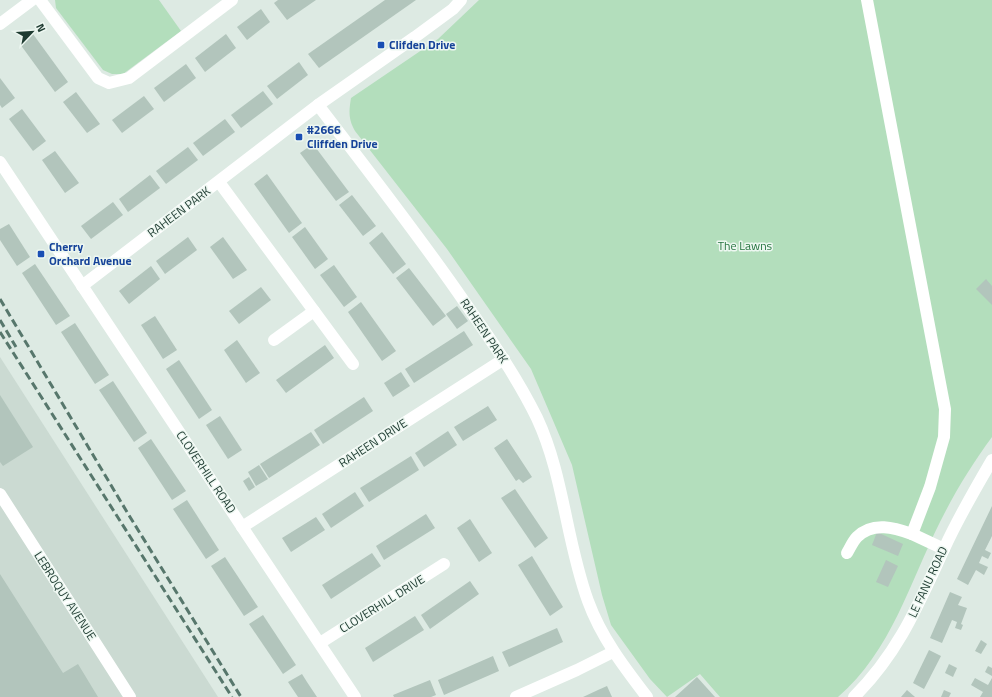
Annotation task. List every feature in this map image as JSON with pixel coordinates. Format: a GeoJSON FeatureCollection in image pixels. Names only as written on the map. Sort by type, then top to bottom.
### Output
{"type":"FeatureCollection","features":[{"type":"Feature","properties":{"kind":"street"},"geometry":{"type":"LineString","coordinates":[[0,24],[32,0]]}},
{"type":"Feature","properties":{"kind":"street"},"geometry":{"type":"LineString","coordinates":[[40,0],[98,78],[109,83],[129,78],[232,0]]}},
{"type":"Feature","properties":{"kind":"street"},"geometry":{"type":"LineString","coordinates":[[318,105],[421,32],[452,9],[461,0]]}},
{"type":"Feature","properties":{"kind":"street"},"geometry":{"type":"LineString","coordinates":[[867,0],[945,409],[944,437],[930,487],[912,534]]}},
{"type":"Feature","properties":{"kind":"street","name":"RAHEEN PARK"},"geometry":{"type":"LineString","coordinates":[[82,286],[318,105],[423,241],[504,359],[537,419],[558,479],[572,546],[588,601],[613,652],[647,697]]}},
{"type":"Feature","properties":{"kind":"street","name":"CLOVERHILL ROAD"},"geometry":{"type":"LineString","coordinates":[[0,162],[355,697]]}},
{"type":"Feature","properties":{"kind":"street","name":"RAHEEN PARK"},"geometry":{"type":"LineString","coordinates":[[219,182],[353,364]]}},
{"type":"Feature","properties":{"kind":"street"},"geometry":{"type":"LineString","coordinates":[[274,340],[314,311]]}},
{"type":"Feature","properties":{"kind":"street","name":"RAHEEN DRIVE"},"geometry":{"type":"LineString","coordinates":[[242,527],[504,359]]}},
{"type":"Feature","properties":{"kind":"street","name":"LE FANU ROAD"},"geometry":{"type":"LineString","coordinates":[[854,697],[868,683],[896,647],[934,573],[944,549],[972,493],[992,460]]}},
{"type":"Feature","properties":{"kind":"street","name":"LEBROQUY AVENUE"},"geometry":{"type":"LineString","coordinates":[[0,494],[130,697]]}},
{"type":"Feature","properties":{"kind":"street"},"geometry":{"type":"LineString","coordinates":[[847,553],[857,536],[869,530],[888,526],[912,534],[944,549]]}},
{"type":"Feature","properties":{"kind":"street","name":"CLOVERHILL DRIVE"},"geometry":{"type":"LineString","coordinates":[[320,643],[444,564]]}},
{"type":"Feature","properties":{"kind":"street"},"geometry":{"type":"LineString","coordinates":[[516,697],[613,652]]}},
{"type":"Feature","properties":{"kind":"shaded area"},"geometry":{"type":"Polygon","coordinates":[[[0,357],[59,449],[218,697],[0,697],[0,357]]]}},
{"type":"Feature","properties":{"kind":"green space"},"geometry":{"type":"Polygon","coordinates":[[[55,0],[159,0],[181,31],[123,74],[112,74],[103,70],[56,8],[55,0]]]}},
{"type":"Feature","properties":{"kind":"green space","name":"The Lawns"},"geometry":{"type":"Polygon","coordinates":[[[479,0],[992,0],[992,437],[971,468],[946,511],[886,638],[856,679],[838,697],[720,697],[700,674],[667,697],[650,679],[611,625],[602,595],[572,465],[531,369],[447,249],[355,131],[351,123],[350,115],[351,98],[438,39],[479,0]]]}},
{"type":"Feature","properties":{"kind":"building"},"geometry":{"type":"Polygon","coordinates":[[[278,0],[316,0],[287,20],[274,3],[278,0]]]}},
{"type":"Feature","properties":{"kind":"building"},"geometry":{"type":"Polygon","coordinates":[[[385,0],[416,0],[319,68],[308,54],[385,0]]]}},
{"type":"Feature","properties":{"kind":"building"},"geometry":{"type":"Polygon","coordinates":[[[261,9],[270,22],[247,40],[237,27],[261,9]]]}},
{"type":"Feature","properties":{"kind":"building"},"geometry":{"type":"Polygon","coordinates":[[[33,34],[68,82],[55,92],[20,44],[33,34]]]}},
{"type":"Feature","properties":{"kind":"building"},"geometry":{"type":"Polygon","coordinates":[[[226,34],[236,48],[205,72],[195,58],[226,34]]]}},
{"type":"Feature","properties":{"kind":"building"},"geometry":{"type":"Polygon","coordinates":[[[299,62],[308,75],[277,99],[267,86],[299,62]]]}},
{"type":"Feature","properties":{"kind":"building"},"geometry":{"type":"Polygon","coordinates":[[[186,64],[196,78],[164,102],[154,88],[186,64]]]}},
{"type":"Feature","properties":{"kind":"building"},"geometry":{"type":"Polygon","coordinates":[[[0,78],[15,98],[2,108],[0,105],[0,78]]]}},
{"type":"Feature","properties":{"kind":"building"},"geometry":{"type":"Polygon","coordinates":[[[263,91],[273,104],[241,128],[231,115],[263,91]]]}},
{"type":"Feature","properties":{"kind":"building"},"geometry":{"type":"Polygon","coordinates":[[[76,92],[100,124],[87,133],[63,102],[76,92]]]}},
{"type":"Feature","properties":{"kind":"building"},"geometry":{"type":"Polygon","coordinates":[[[144,96],[154,109],[122,133],[112,120],[144,96]]]}},
{"type":"Feature","properties":{"kind":"building"},"geometry":{"type":"Polygon","coordinates":[[[22,109],[46,141],[33,151],[9,119],[22,109]]]}},
{"type":"Feature","properties":{"kind":"building"},"geometry":{"type":"Polygon","coordinates":[[[225,119],[235,132],[203,156],[193,143],[225,119]]]}},
{"type":"Feature","properties":{"kind":"building"},"geometry":{"type":"Polygon","coordinates":[[[313,144],[349,192],[336,201],[300,153],[313,144]]]}},
{"type":"Feature","properties":{"kind":"building"},"geometry":{"type":"Polygon","coordinates":[[[188,147],[198,160],[166,184],[156,171],[188,147]]]}},
{"type":"Feature","properties":{"kind":"building"},"geometry":{"type":"Polygon","coordinates":[[[55,151],[79,183],[65,193],[42,160],[55,151]]]}},
{"type":"Feature","properties":{"kind":"building"},"geometry":{"type":"Polygon","coordinates":[[[267,174],[302,223],[289,233],[254,184],[267,174]]]}},
{"type":"Feature","properties":{"kind":"building"},"geometry":{"type":"Polygon","coordinates":[[[150,175],[160,188],[128,212],[119,199],[150,175]]]}},
{"type":"Feature","properties":{"kind":"building"},"geometry":{"type":"Polygon","coordinates":[[[352,195],[376,226],[363,236],[339,205],[352,195]]]}},
{"type":"Feature","properties":{"kind":"building"},"geometry":{"type":"Polygon","coordinates":[[[113,202],[123,215],[91,239],[81,226],[113,202]]]}},
{"type":"Feature","properties":{"kind":"building"},"geometry":{"type":"Polygon","coordinates":[[[9,224],[30,257],[17,266],[0,240],[0,229],[9,224]]]}},
{"type":"Feature","properties":{"kind":"building"},"geometry":{"type":"Polygon","coordinates":[[[305,227],[328,259],[315,269],[292,237],[305,227]]]}},
{"type":"Feature","properties":{"kind":"building"},"geometry":{"type":"Polygon","coordinates":[[[382,232],[406,264],[393,274],[369,243],[382,232]]]}},
{"type":"Feature","properties":{"kind":"building"},"geometry":{"type":"Polygon","coordinates":[[[188,237],[197,250],[165,274],[156,261],[188,237]]]}},
{"type":"Feature","properties":{"kind":"building"},"geometry":{"type":"Polygon","coordinates":[[[223,237],[247,270],[233,279],[210,247],[223,237]]]}},
{"type":"Feature","properties":{"kind":"building"},"geometry":{"type":"Polygon","coordinates":[[[35,264],[70,316],[56,325],[22,273],[35,264]]]}},
{"type":"Feature","properties":{"kind":"building"},"geometry":{"type":"Polygon","coordinates":[[[334,265],[357,297],[344,307],[320,275],[334,265]]]}},
{"type":"Feature","properties":{"kind":"building"},"geometry":{"type":"Polygon","coordinates":[[[151,266],[160,279],[129,304],[119,291],[151,266]]]}},
{"type":"Feature","properties":{"kind":"building"},"geometry":{"type":"Polygon","coordinates":[[[409,268],[446,316],[433,326],[396,278],[409,268]]]}},
{"type":"Feature","properties":{"kind":"building"},"geometry":{"type":"Polygon","coordinates":[[[986,279],[992,286],[992,305],[976,289],[986,279]]]}},
{"type":"Feature","properties":{"kind":"building"},"geometry":{"type":"Polygon","coordinates":[[[261,287],[271,300],[239,324],[229,311],[261,287]]]}},
{"type":"Feature","properties":{"kind":"building"},"geometry":{"type":"Polygon","coordinates":[[[361,302],[396,351],[382,361],[348,312],[361,302]]]}},
{"type":"Feature","properties":{"kind":"building"},"geometry":{"type":"Polygon","coordinates":[[[457,306],[468,321],[457,329],[446,314],[457,306]]]}},
{"type":"Feature","properties":{"kind":"building"},"geometry":{"type":"Polygon","coordinates":[[[155,316],[177,350],[163,359],[141,325],[155,316]]]}},
{"type":"Feature","properties":{"kind":"building"},"geometry":{"type":"Polygon","coordinates":[[[75,323],[109,375],[95,384],[61,332],[75,323]]]}},
{"type":"Feature","properties":{"kind":"building"},"geometry":{"type":"Polygon","coordinates":[[[464,331],[473,345],[414,383],[405,369],[464,331]]]}},
{"type":"Feature","properties":{"kind":"building"},"geometry":{"type":"Polygon","coordinates":[[[237,340],[260,373],[246,383],[224,350],[237,340]]]}},
{"type":"Feature","properties":{"kind":"building"},"geometry":{"type":"Polygon","coordinates":[[[325,345],[334,358],[286,393],[276,380],[325,345]]]}},
{"type":"Feature","properties":{"kind":"building"},"geometry":{"type":"Polygon","coordinates":[[[179,360],[212,410],[199,419],[166,369],[179,360]]]}},
{"type":"Feature","properties":{"kind":"building"},"geometry":{"type":"Polygon","coordinates":[[[401,372],[410,386],[393,397],[384,383],[401,372]]]}},
{"type":"Feature","properties":{"kind":"building"},"geometry":{"type":"Polygon","coordinates":[[[113,381],[147,433],[134,442],[99,390],[113,381]]]}},
{"type":"Feature","properties":{"kind":"building"},"geometry":{"type":"Polygon","coordinates":[[[0,395],[33,447],[3,466],[0,462],[0,395]]]}},
{"type":"Feature","properties":{"kind":"building"},"geometry":{"type":"Polygon","coordinates":[[[364,397],[373,411],[323,444],[314,430],[364,397]]]}},
{"type":"Feature","properties":{"kind":"building"},"geometry":{"type":"Polygon","coordinates":[[[488,406],[497,420],[463,441],[454,427],[488,406]]]}},
{"type":"Feature","properties":{"kind":"building"},"geometry":{"type":"Polygon","coordinates":[[[220,416],[242,450],[228,459],[206,425],[220,416]]]}},
{"type":"Feature","properties":{"kind":"building"},"geometry":{"type":"Polygon","coordinates":[[[448,431],[457,445],[424,467],[415,453],[448,431]]]}},
{"type":"Feature","properties":{"kind":"building"},"geometry":{"type":"Polygon","coordinates":[[[311,432],[320,445],[269,478],[260,464],[311,432]]]}},
{"type":"Feature","properties":{"kind":"building"},"geometry":{"type":"Polygon","coordinates":[[[151,439],[186,491],[172,500],[138,448],[151,439]]]}},
{"type":"Feature","properties":{"kind":"building"},"geometry":{"type":"Polygon","coordinates":[[[507,439],[532,477],[523,483],[519,479],[516,481],[494,448],[507,439]]]}},
{"type":"Feature","properties":{"kind":"building"},"geometry":{"type":"Polygon","coordinates":[[[411,456],[419,470],[369,502],[360,488],[411,456]]]}},
{"type":"Feature","properties":{"kind":"building"},"geometry":{"type":"Polygon","coordinates":[[[259,465],[268,479],[256,486],[248,472],[259,465]]]}},
{"type":"Feature","properties":{"kind":"building"},"geometry":{"type":"Polygon","coordinates":[[[249,477],[255,487],[249,491],[243,481],[249,477]]]}},
{"type":"Feature","properties":{"kind":"building"},"geometry":{"type":"Polygon","coordinates":[[[515,489],[548,538],[535,548],[501,498],[515,489]]]}},
{"type":"Feature","properties":{"kind":"building"},"geometry":{"type":"Polygon","coordinates":[[[355,492],[364,506],[331,528],[322,514],[355,492]]]}},
{"type":"Feature","properties":{"kind":"building"},"geometry":{"type":"Polygon","coordinates":[[[187,500],[219,550],[206,559],[173,509],[187,500]]]}},
{"type":"Feature","properties":{"kind":"building"},"geometry":{"type":"Polygon","coordinates":[[[992,506],[992,536],[985,550],[991,553],[988,559],[982,556],[979,563],[988,567],[984,575],[976,570],[968,585],[957,579],[992,506]]]}},
{"type":"Feature","properties":{"kind":"building"},"geometry":{"type":"Polygon","coordinates":[[[426,514],[435,528],[384,560],[376,546],[426,514]]]}},
{"type":"Feature","properties":{"kind":"building"},"geometry":{"type":"Polygon","coordinates":[[[316,517],[325,530],[291,552],[282,538],[316,517]]]}},
{"type":"Feature","properties":{"kind":"building"},"geometry":{"type":"Polygon","coordinates":[[[470,519],[492,553],[479,562],[457,528],[470,519]]]}},
{"type":"Feature","properties":{"kind":"building"},"geometry":{"type":"Polygon","coordinates":[[[877,532],[903,544],[898,556],[872,545],[877,532]]]}},
{"type":"Feature","properties":{"kind":"building"},"geometry":{"type":"Polygon","coordinates":[[[372,553],[381,566],[331,599],[322,585],[372,553]]]}},
{"type":"Feature","properties":{"kind":"building"},"geometry":{"type":"Polygon","coordinates":[[[532,556],[563,607],[550,616],[518,565],[532,556]]]}},
{"type":"Feature","properties":{"kind":"building"},"geometry":{"type":"Polygon","coordinates":[[[225,557],[258,607],[244,616],[211,566],[225,557]]]}},
{"type":"Feature","properties":{"kind":"building"},"geometry":{"type":"Polygon","coordinates":[[[886,560],[898,566],[888,587],[876,582],[886,560]]]}},
{"type":"Feature","properties":{"kind":"building"},"geometry":{"type":"Polygon","coordinates":[[[0,574],[63,673],[78,664],[98,697],[0,697],[0,574]]]}},
{"type":"Feature","properties":{"kind":"building"},"geometry":{"type":"Polygon","coordinates":[[[470,581],[479,594],[430,629],[421,615],[470,581]]]}},
{"type":"Feature","properties":{"kind":"building"},"geometry":{"type":"Polygon","coordinates":[[[950,592],[962,597],[958,605],[967,608],[961,624],[963,625],[961,630],[955,628],[957,622],[952,620],[942,643],[930,638],[950,592]]]}},
{"type":"Feature","properties":{"kind":"building"},"geometry":{"type":"Polygon","coordinates":[[[263,615],[296,665],[283,674],[249,624],[263,615]]]}},
{"type":"Feature","properties":{"kind":"building"},"geometry":{"type":"Polygon","coordinates":[[[415,616],[424,630],[373,662],[365,648],[415,616]]]}},
{"type":"Feature","properties":{"kind":"building"},"geometry":{"type":"Polygon","coordinates":[[[557,628],[563,642],[509,667],[502,652],[557,628]]]}},
{"type":"Feature","properties":{"kind":"building"},"geometry":{"type":"Polygon","coordinates":[[[981,640],[987,644],[981,654],[975,651],[981,640]]]}},
{"type":"Feature","properties":{"kind":"building"},"geometry":{"type":"Polygon","coordinates":[[[929,650],[941,656],[924,689],[913,683],[929,650]]]}},
{"type":"Feature","properties":{"kind":"building"},"geometry":{"type":"Polygon","coordinates":[[[493,656],[499,671],[444,695],[438,680],[493,656]]]}},
{"type":"Feature","properties":{"kind":"building"},"geometry":{"type":"Polygon","coordinates":[[[949,664],[957,668],[953,677],[945,673],[949,664]]]}},
{"type":"Feature","properties":{"kind":"building"},"geometry":{"type":"Polygon","coordinates":[[[988,666],[992,668],[992,676],[985,672],[988,666]]]}},
{"type":"Feature","properties":{"kind":"building"},"geometry":{"type":"Polygon","coordinates":[[[302,674],[317,697],[298,697],[288,682],[302,674]]]}},
{"type":"Feature","properties":{"kind":"building"},"geometry":{"type":"Polygon","coordinates":[[[697,677],[715,697],[675,697],[697,677]]]}},
{"type":"Feature","properties":{"kind":"building"},"geometry":{"type":"Polygon","coordinates":[[[975,678],[988,685],[992,678],[992,697],[980,697],[983,692],[971,685],[975,678]]]}},
{"type":"Feature","properties":{"kind":"building"},"geometry":{"type":"Polygon","coordinates":[[[430,680],[436,695],[431,697],[394,697],[393,695],[430,680]]]}},
{"type":"Feature","properties":{"kind":"building"},"geometry":{"type":"Polygon","coordinates":[[[607,686],[612,697],[583,697],[598,690],[607,686]]]}},
{"type":"Feature","properties":{"kind":"building"},"geometry":{"type":"Polygon","coordinates":[[[907,690],[915,697],[901,697],[907,690]]]}},
{"type":"Feature","properties":{"kind":"building"},"geometry":{"type":"Polygon","coordinates":[[[944,690],[951,693],[949,697],[941,697],[944,690]]]}},
{"type":"Feature","properties":{"kind":"railway"},"geometry":{"type":"LineString","coordinates":[[0,299],[127,512],[241,697]]}},
{"type":"Feature","properties":{"kind":"railway"},"geometry":{"type":"LineString","coordinates":[[0,320],[16,347]]}},
{"type":"Feature","properties":{"kind":"railway"},"geometry":{"type":"LineString","coordinates":[[0,332],[232,697]]}},
{"type":"Feature","properties":{"kind":"place","name":"Clifden Drive"},"geometry":{"type":"Point","coordinates":[381,45]}},
{"type":"Feature","properties":{"kind":"place","name":"#2666 Cliffden Drive"},"geometry":{"type":"Point","coordinates":[299,137]}},
{"type":"Feature","properties":{"kind":"place","name":"Cherry Orchard Avenue"},"geometry":{"type":"Point","coordinates":[41,254]}}]}
